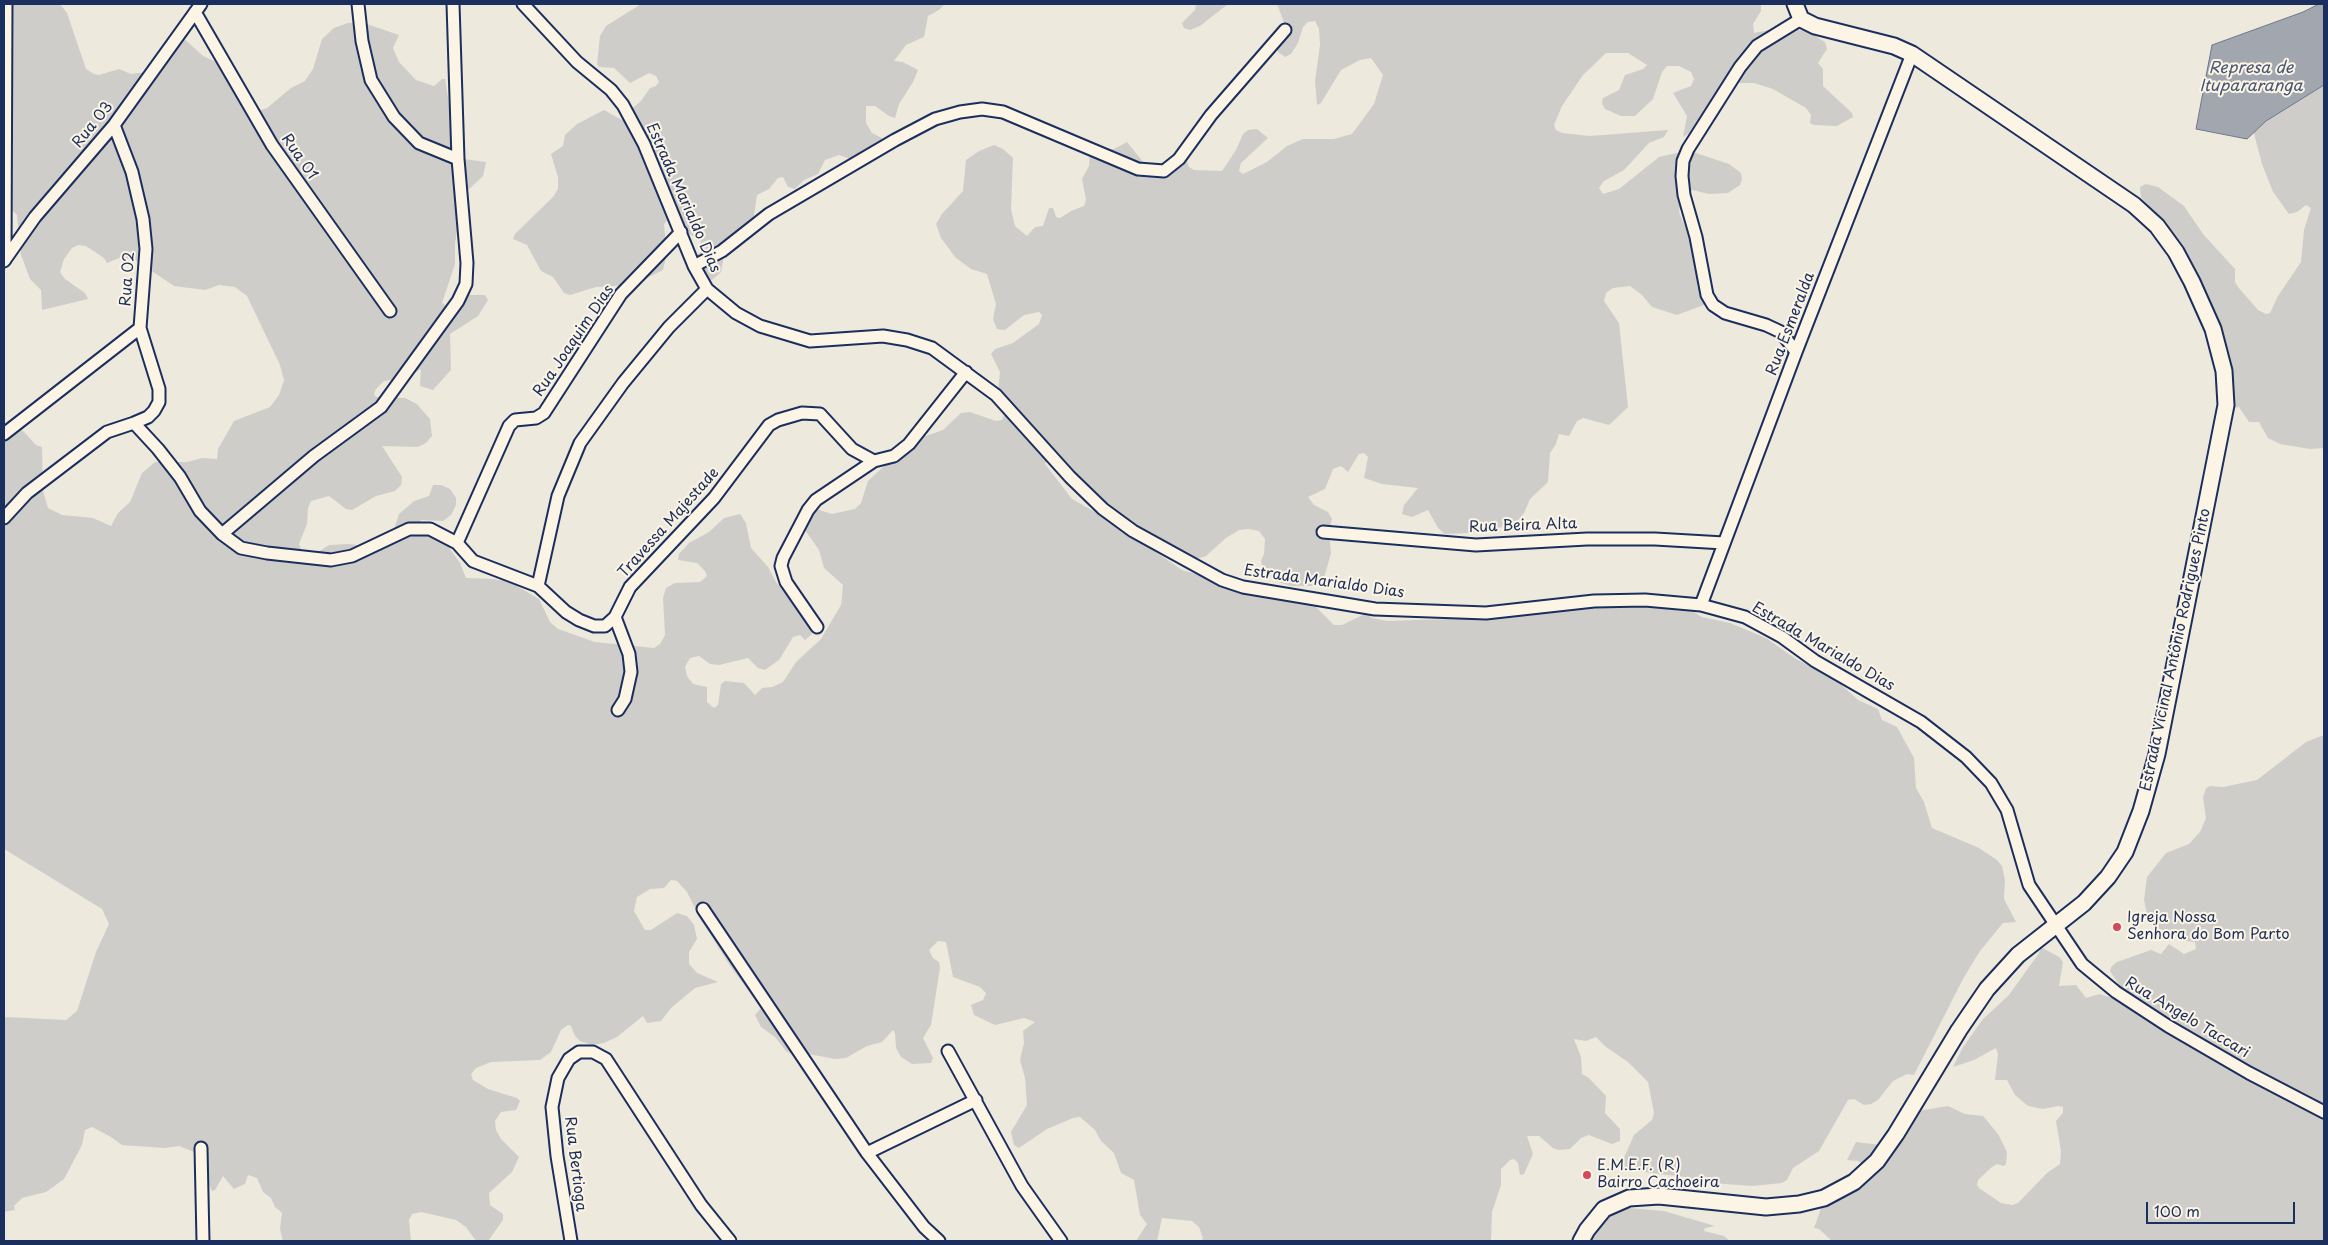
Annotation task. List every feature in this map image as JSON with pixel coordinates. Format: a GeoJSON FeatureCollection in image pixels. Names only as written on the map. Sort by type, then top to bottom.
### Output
{"type":"FeatureCollection","features":[{"type":"Feature","properties":{"kind":"street"},"geometry":{"type":"LineString","coordinates":[[4,260],[6,4]]}},
{"type":"Feature","properties":{"kind":"street"},"geometry":{"type":"LineString","coordinates":[[358,4],[362,41],[371,80],[394,117],[419,143],[458,159]]}},
{"type":"Feature","properties":{"kind":"street"},"geometry":{"type":"LineString","coordinates":[[222,534],[314,456],[381,408],[458,301],[466,284],[467,263],[458,159],[453,4]]}},
{"type":"Feature","properties":{"kind":"street","name":"Estrada Marialdo Dias"},"geometry":{"type":"LineString","coordinates":[[523,4],[576,62],[611,90],[623,105],[644,144],[694,266],[708,289],[736,313],[760,326],[810,341],[883,336],[907,340],[932,348],[996,395],[1070,477],[1103,509],[1133,531],[1222,580],[1243,587],[1375,608],[1486,613],[1611,600],[1645,600],[1701,605],[1745,617],[1782,636],[1815,661],[1921,722],[1966,757],[1991,783],[2007,810],[2029,885],[2056,924]]}},
{"type":"Feature","properties":{"kind":"street"},"geometry":{"type":"LineString","coordinates":[[1795,4],[1801,19],[1757,46],[1740,67],[1688,149],[1683,161],[1682,176],[1684,195],[1696,237],[1707,295],[1714,306],[1725,313],[1781,332],[1796,352]]}},
{"type":"Feature","properties":{"kind":"street","name":"Rua 03"},"geometry":{"type":"LineString","coordinates":[[4,260],[35,217],[114,125],[198,8]]}},
{"type":"Feature","properties":{"kind":"street","name":"Rua 01"},"geometry":{"type":"LineString","coordinates":[[198,8],[272,145],[390,311]]}},
{"type":"Feature","properties":{"kind":"street","name":"Estrada Vicinal Antônio Rodrigues Pinto"},"geometry":{"type":"LineString","coordinates":[[1582,1241],[1587,1230],[1604,1209],[1629,1198],[1659,1196],[1766,1207],[1799,1204],[1824,1198],[1854,1182],[1877,1161],[1987,989],[2018,955],[2084,903],[2108,877],[2125,852],[2141,811],[2157,754],[2215,469],[2226,405],[2224,371],[2212,329],[2192,282],[2157,226],[2134,205],[1912,54],[1894,46],[1815,26],[1801,19]]}},
{"type":"Feature","properties":{"kind":"street"},"geometry":{"type":"LineString","coordinates":[[694,266],[722,251],[769,214],[887,145],[936,120],[960,112],[982,109],[1003,112],[1138,169],[1164,171],[1180,159],[1211,115],[1284,30]]}},
{"type":"Feature","properties":{"kind":"street","name":"Rua Esmeralda"},"geometry":{"type":"LineString","coordinates":[[1701,605],[1796,352],[1912,54]]}},
{"type":"Feature","properties":{"kind":"street","name":"Rua 02"},"geometry":{"type":"LineString","coordinates":[[114,125],[132,172],[143,219],[146,249],[140,328],[159,389],[160,402],[148,417],[134,423]]}},
{"type":"Feature","properties":{"kind":"street","name":"Rua Joaquim Dias"},"geometry":{"type":"LineString","coordinates":[[457,543],[509,426],[516,420],[536,418],[544,413],[621,294],[681,232]]}},
{"type":"Feature","properties":{"kind":"street"},"geometry":{"type":"LineString","coordinates":[[538,586],[558,496],[580,443],[623,383],[669,327],[708,289]]}},
{"type":"Feature","properties":{"kind":"street"},"geometry":{"type":"LineString","coordinates":[[4,434],[140,328]]}},
{"type":"Feature","properties":{"kind":"street"},"geometry":{"type":"LineString","coordinates":[[817,627],[786,582],[781,566],[783,558],[808,510],[816,500],[874,461],[894,456],[909,444],[966,372]]}},
{"type":"Feature","properties":{"kind":"street","name":"Travessa Majestade"},"geometry":{"type":"LineString","coordinates":[[615,617],[630,587],[714,498],[762,433],[778,420],[802,414],[820,414],[852,449],[874,461]]}},
{"type":"Feature","properties":{"kind":"street"},"geometry":{"type":"LineString","coordinates":[[4,518],[27,492],[107,432],[134,423],[158,449],[180,478],[200,511],[222,534],[241,548],[267,554],[331,560],[352,556],[409,529],[430,529],[457,543],[474,561],[538,586],[566,612],[594,626],[605,626],[615,617],[629,654],[632,672],[625,699],[618,710]]}},
{"type":"Feature","properties":{"kind":"street","name":"Rua Beira Alta"},"geometry":{"type":"LineString","coordinates":[[1323,532],[1476,545],[1597,539],[1724,542]]}},
{"type":"Feature","properties":{"kind":"street"},"geometry":{"type":"LineString","coordinates":[[703,910],[867,1152],[924,1227],[939,1241]]}},
{"type":"Feature","properties":{"kind":"street","name":"Rua Angelo Taccari"},"geometry":{"type":"LineString","coordinates":[[2056,924],[2082,964],[2116,992],[2168,1026],[2249,1073],[2324,1112]]}},
{"type":"Feature","properties":{"kind":"street"},"geometry":{"type":"LineString","coordinates":[[948,1051],[1022,1186],[1061,1241]]}},
{"type":"Feature","properties":{"kind":"street","name":"Rua Bertioga"},"geometry":{"type":"LineString","coordinates":[[571,1241],[557,1156],[552,1107],[558,1078],[569,1059],[579,1052],[593,1052],[606,1060],[701,1205],[730,1241]]}},
{"type":"Feature","properties":{"kind":"street"},"geometry":{"type":"LineString","coordinates":[[867,1152],[976,1100]]}},
{"type":"Feature","properties":{"kind":"street"},"geometry":{"type":"LineString","coordinates":[[201,1148],[203,1241]]}},
{"type":"Feature","properties":{"kind":"shaded area"},"geometry":{"type":"Polygon","coordinates":[[[4,4],[60,4],[67,13],[86,69],[99,75],[119,69],[131,74],[146,72],[180,35],[203,56],[216,62],[228,72],[252,113],[267,108],[291,88],[305,81],[313,69],[322,39],[334,28],[348,23],[364,23],[399,35],[393,48],[399,62],[416,80],[434,86],[442,79],[445,79],[450,110],[452,151],[463,159],[486,162],[483,176],[468,190],[461,204],[455,244],[455,264],[442,303],[445,305],[455,297],[464,295],[485,295],[488,300],[478,316],[450,334],[451,370],[433,390],[420,386],[421,369],[405,378],[384,381],[376,389],[374,394],[376,397],[405,398],[417,404],[430,419],[432,436],[426,443],[418,447],[382,446],[402,477],[401,485],[395,491],[376,496],[352,510],[346,509],[329,496],[311,501],[308,508],[307,524],[299,544],[307,563],[311,563],[321,550],[329,545],[348,544],[377,547],[392,535],[399,514],[414,501],[429,496],[433,485],[441,485],[450,489],[456,498],[456,505],[451,515],[443,521],[421,520],[420,522],[445,542],[460,563],[466,578],[510,582],[539,599],[550,622],[558,629],[595,642],[654,648],[660,644],[665,635],[663,598],[666,588],[675,583],[700,582],[707,576],[697,563],[678,560],[679,554],[689,543],[709,532],[724,518],[740,514],[746,523],[751,548],[768,567],[776,582],[808,624],[812,634],[805,640],[800,635],[793,637],[779,660],[765,670],[758,668],[748,658],[719,665],[710,664],[699,656],[690,658],[685,667],[687,676],[693,684],[707,687],[707,702],[714,708],[718,705],[721,684],[725,681],[744,683],[755,695],[762,688],[772,687],[783,682],[796,662],[821,639],[841,605],[843,585],[824,568],[819,550],[805,530],[804,522],[809,513],[816,509],[832,514],[855,509],[861,503],[868,481],[895,456],[923,437],[943,430],[961,413],[970,412],[996,421],[1002,420],[1005,413],[998,392],[1000,372],[991,354],[995,349],[1013,343],[1039,324],[1042,315],[1039,312],[1024,315],[1005,330],[997,329],[993,319],[996,304],[987,274],[971,269],[955,257],[941,238],[936,224],[942,214],[963,191],[966,160],[979,151],[994,145],[1003,149],[1013,158],[1011,209],[1015,226],[1027,236],[1035,227],[1043,226],[1049,208],[1053,208],[1056,217],[1060,218],[1084,206],[1086,200],[1082,179],[1089,166],[1092,150],[1114,149],[1127,142],[1144,163],[1157,171],[1186,158],[1189,167],[1194,170],[1222,171],[1236,150],[1243,134],[1248,130],[1257,129],[1268,138],[1241,163],[1239,171],[1243,174],[1267,162],[1287,146],[1303,139],[1334,139],[1352,134],[1374,104],[1383,75],[1371,58],[1360,60],[1341,70],[1321,103],[1317,105],[1315,81],[1320,45],[1319,29],[1315,21],[1308,22],[1303,27],[1298,43],[1291,54],[1285,57],[1278,52],[1277,45],[1285,25],[1277,4],[1761,4],[1761,11],[1753,24],[1754,33],[1775,29],[1797,29],[1810,33],[1825,42],[1827,49],[1818,63],[1823,69],[1823,86],[1852,113],[1853,117],[1837,126],[1814,125],[1810,123],[1811,115],[1806,108],[1773,89],[1754,83],[1728,83],[1715,94],[1689,133],[1683,137],[1687,116],[1673,93],[1691,86],[1694,79],[1691,72],[1679,66],[1667,66],[1662,72],[1653,99],[1635,116],[1621,116],[1605,109],[1602,103],[1603,98],[1619,90],[1625,75],[1643,69],[1647,65],[1628,53],[1606,53],[1583,75],[1562,106],[1554,125],[1556,130],[1562,133],[1590,136],[1668,130],[1664,137],[1649,143],[1624,170],[1604,181],[1599,188],[1603,194],[1619,189],[1659,157],[1681,152],[1693,152],[1729,164],[1741,173],[1742,179],[1740,185],[1728,193],[1709,194],[1688,189],[1681,196],[1679,212],[1693,246],[1709,303],[1677,315],[1652,307],[1642,295],[1630,286],[1613,288],[1606,293],[1604,301],[1619,323],[1628,407],[1609,425],[1583,418],[1577,421],[1569,436],[1559,434],[1556,444],[1550,453],[1548,482],[1530,499],[1524,513],[1514,525],[1469,533],[1445,534],[1438,528],[1428,510],[1412,517],[1402,514],[1404,505],[1418,488],[1382,484],[1364,478],[1368,457],[1364,453],[1359,454],[1348,472],[1341,466],[1333,469],[1325,489],[1308,497],[1314,505],[1328,512],[1332,519],[1329,531],[1331,553],[1324,578],[1313,586],[1291,586],[1275,581],[1263,569],[1261,561],[1264,554],[1265,539],[1259,531],[1239,530],[1226,538],[1206,556],[1200,558],[1190,557],[1125,521],[1051,464],[1046,462],[1045,464],[1072,499],[1109,520],[1182,570],[1237,586],[1312,603],[1334,625],[1342,625],[1367,613],[1372,618],[1387,621],[1450,619],[1586,595],[1583,597],[1687,608],[1702,617],[1730,623],[1766,638],[1796,659],[1835,679],[1858,700],[1878,709],[1882,720],[1897,727],[1914,758],[1916,788],[1924,802],[1932,828],[1979,848],[1997,860],[2002,866],[2005,880],[2004,899],[2016,922],[2003,923],[1980,951],[1963,979],[1914,1075],[1907,1074],[1893,1081],[1878,1100],[1871,1104],[1864,1105],[1854,1099],[1848,1100],[1819,1151],[1793,1168],[1787,1180],[1782,1183],[1752,1186],[1699,1182],[1685,1177],[1619,1169],[1634,1135],[1652,1120],[1654,1113],[1648,1082],[1628,1062],[1606,1047],[1596,1037],[1586,1041],[1574,1039],[1581,1057],[1582,1074],[1589,1078],[1606,1096],[1605,1113],[1620,1129],[1620,1141],[1612,1144],[1589,1135],[1581,1138],[1570,1149],[1559,1150],[1553,1148],[1539,1136],[1527,1136],[1533,1154],[1524,1174],[1520,1175],[1518,1163],[1514,1159],[1510,1160],[1501,1169],[1501,1185],[1492,1212],[1491,1241],[1201,1241],[1203,1238],[1199,1227],[1192,1221],[1162,1218],[1157,1241],[1136,1241],[1147,1224],[1140,1215],[1134,1180],[1121,1173],[1114,1153],[1101,1141],[1095,1130],[1080,1117],[1047,1129],[1019,1148],[1014,1145],[1011,1132],[1027,1105],[1025,1078],[1020,1060],[1024,1043],[1023,1031],[1035,1022],[1024,1018],[995,1025],[974,1015],[971,1005],[983,1000],[986,993],[980,987],[953,977],[946,942],[938,941],[929,950],[933,958],[939,962],[940,968],[931,1025],[923,1038],[933,1058],[931,1063],[912,1064],[901,1057],[896,1048],[893,1030],[882,1042],[867,1046],[846,1058],[835,1059],[809,1054],[800,1058],[786,1051],[775,1037],[761,1027],[755,1015],[761,1008],[731,967],[701,920],[687,892],[677,881],[671,880],[664,888],[650,889],[637,897],[634,911],[645,930],[651,930],[677,913],[687,916],[694,925],[697,939],[689,952],[689,964],[697,973],[718,982],[695,988],[671,1008],[661,1021],[647,1023],[643,1016],[617,1037],[604,1043],[592,1045],[580,1041],[575,1036],[571,1026],[568,1025],[561,1030],[551,1052],[540,1060],[491,1062],[476,1068],[471,1074],[473,1080],[488,1089],[517,1098],[520,1101],[516,1110],[501,1112],[495,1121],[496,1130],[501,1139],[519,1157],[512,1172],[489,1193],[490,1205],[503,1214],[503,1220],[488,1241],[476,1241],[466,1227],[456,1220],[421,1212],[412,1214],[409,1220],[411,1241],[283,1241],[280,1229],[282,1213],[275,1207],[271,1198],[263,1192],[257,1178],[248,1175],[245,1184],[234,1189],[223,1176],[215,1190],[212,1191],[208,1182],[204,1156],[179,1146],[164,1148],[122,1145],[92,1127],[85,1130],[82,1145],[64,1179],[46,1192],[22,1198],[14,1206],[15,1210],[4,1212],[4,1019],[6,1017],[66,1020],[77,1011],[96,952],[109,924],[102,909],[4,849],[4,433],[15,428],[23,431],[36,445],[42,447],[43,491],[48,508],[62,515],[93,518],[111,526],[118,513],[130,502],[142,473],[155,462],[187,462],[202,458],[217,459],[218,449],[234,421],[270,407],[279,395],[284,380],[280,365],[247,296],[235,287],[219,285],[205,290],[174,286],[134,259],[119,258],[107,263],[104,258],[86,246],[78,245],[72,248],[64,259],[60,272],[65,279],[85,293],[88,299],[42,310],[41,290],[30,279],[21,255],[17,215],[4,202],[4,4]]]}},
{"type":"Feature","properties":{"kind":"shaded area"},"geometry":{"type":"Polygon","coordinates":[[[641,4],[945,4],[928,16],[924,37],[906,45],[894,61],[903,62],[918,70],[899,104],[895,118],[875,106],[866,106],[866,123],[872,133],[882,138],[880,145],[854,160],[839,155],[825,160],[818,174],[804,180],[795,189],[788,187],[783,177],[778,178],[769,189],[757,195],[753,222],[744,232],[727,239],[721,272],[712,280],[699,278],[689,268],[690,261],[703,250],[700,240],[666,221],[664,225],[667,253],[663,270],[633,285],[596,287],[570,295],[564,293],[553,277],[541,271],[527,245],[513,239],[515,234],[553,197],[558,189],[558,177],[551,154],[563,146],[565,135],[577,124],[604,110],[622,120],[622,117],[641,101],[650,88],[656,86],[659,82],[656,76],[649,73],[630,83],[614,68],[599,67],[597,64],[600,36],[606,26],[641,4]]]}},
{"type":"Feature","properties":{"kind":"shaded area"},"geometry":{"type":"Polygon","coordinates":[[[1196,4],[1228,4],[1200,26],[1190,30],[1184,28],[1182,23],[1195,10],[1196,4]]]}},
{"type":"Feature","properties":{"kind":"shaded area"},"geometry":{"type":"Polygon","coordinates":[[[2324,54],[2324,448],[2310,449],[2280,444],[2268,438],[2259,422],[2249,422],[2239,407],[2234,408],[2225,354],[2175,238],[2141,197],[2140,187],[2146,184],[2158,187],[2184,206],[2203,234],[2235,269],[2235,282],[2238,287],[2258,310],[2266,314],[2270,313],[2278,296],[2301,262],[2304,230],[2311,208],[2306,205],[2297,212],[2289,214],[2273,192],[2262,164],[2253,130],[2324,54]]]}},
{"type":"Feature","properties":{"kind":"shaded area"},"geometry":{"type":"Polygon","coordinates":[[[2324,735],[2324,1241],[1832,1241],[1819,1229],[1814,1228],[1826,1195],[1846,1176],[1856,1173],[1861,1168],[1861,1163],[1858,1161],[1847,1160],[1856,1142],[1881,1145],[1918,1111],[1948,1106],[1965,1114],[1983,1116],[1998,1134],[2007,1152],[2006,1164],[2004,1166],[1997,1164],[1992,1167],[1978,1180],[1977,1185],[2001,1203],[2012,1205],[2018,1203],[2047,1173],[2060,1164],[2061,1151],[2056,1121],[2063,1113],[2063,1107],[2043,1109],[2028,1106],[2015,1095],[2007,1080],[1995,1080],[1998,1054],[1996,1048],[1974,1060],[1953,1067],[1963,1047],[1983,1019],[2009,995],[2039,953],[2041,947],[2059,957],[2063,962],[2059,986],[2076,985],[2086,998],[2099,994],[2119,1000],[2129,992],[2120,986],[2110,971],[2111,967],[2117,962],[2151,950],[2161,954],[2169,944],[2184,954],[2196,949],[2195,942],[2185,941],[2173,933],[2153,927],[2149,923],[2144,900],[2147,877],[2166,853],[2189,844],[2200,832],[2206,818],[2203,798],[2206,788],[2210,786],[2223,787],[2257,780],[2306,742],[2324,735]]]}},
{"type":"Feature","properties":{"kind":"shaded area"},"geometry":{"type":"Polygon","coordinates":[[[1629,1208],[1664,1211],[1715,1226],[1705,1228],[1704,1231],[1724,1236],[1730,1241],[1588,1241],[1594,1231],[1616,1210],[1629,1208]]]}},
{"type":"Feature","properties":{"kind":"water","name":"Represa de Itupararanga"},"geometry":{"type":"Polygon","coordinates":[[[2319,4],[2324,4],[2324,85],[2266,121],[2247,139],[2196,129],[2212,45],[2303,12],[2319,4]]]}},
{"type":"Feature","properties":{"kind":"place","name":"Igreja Nossa Senhora do Bom Parto"},"geometry":{"type":"Point","coordinates":[2117,927]}},
{"type":"Feature","properties":{"kind":"place","name":"E.M.E.F. (R) Bairro Cachoeira"},"geometry":{"type":"Point","coordinates":[1587,1175]}}]}
